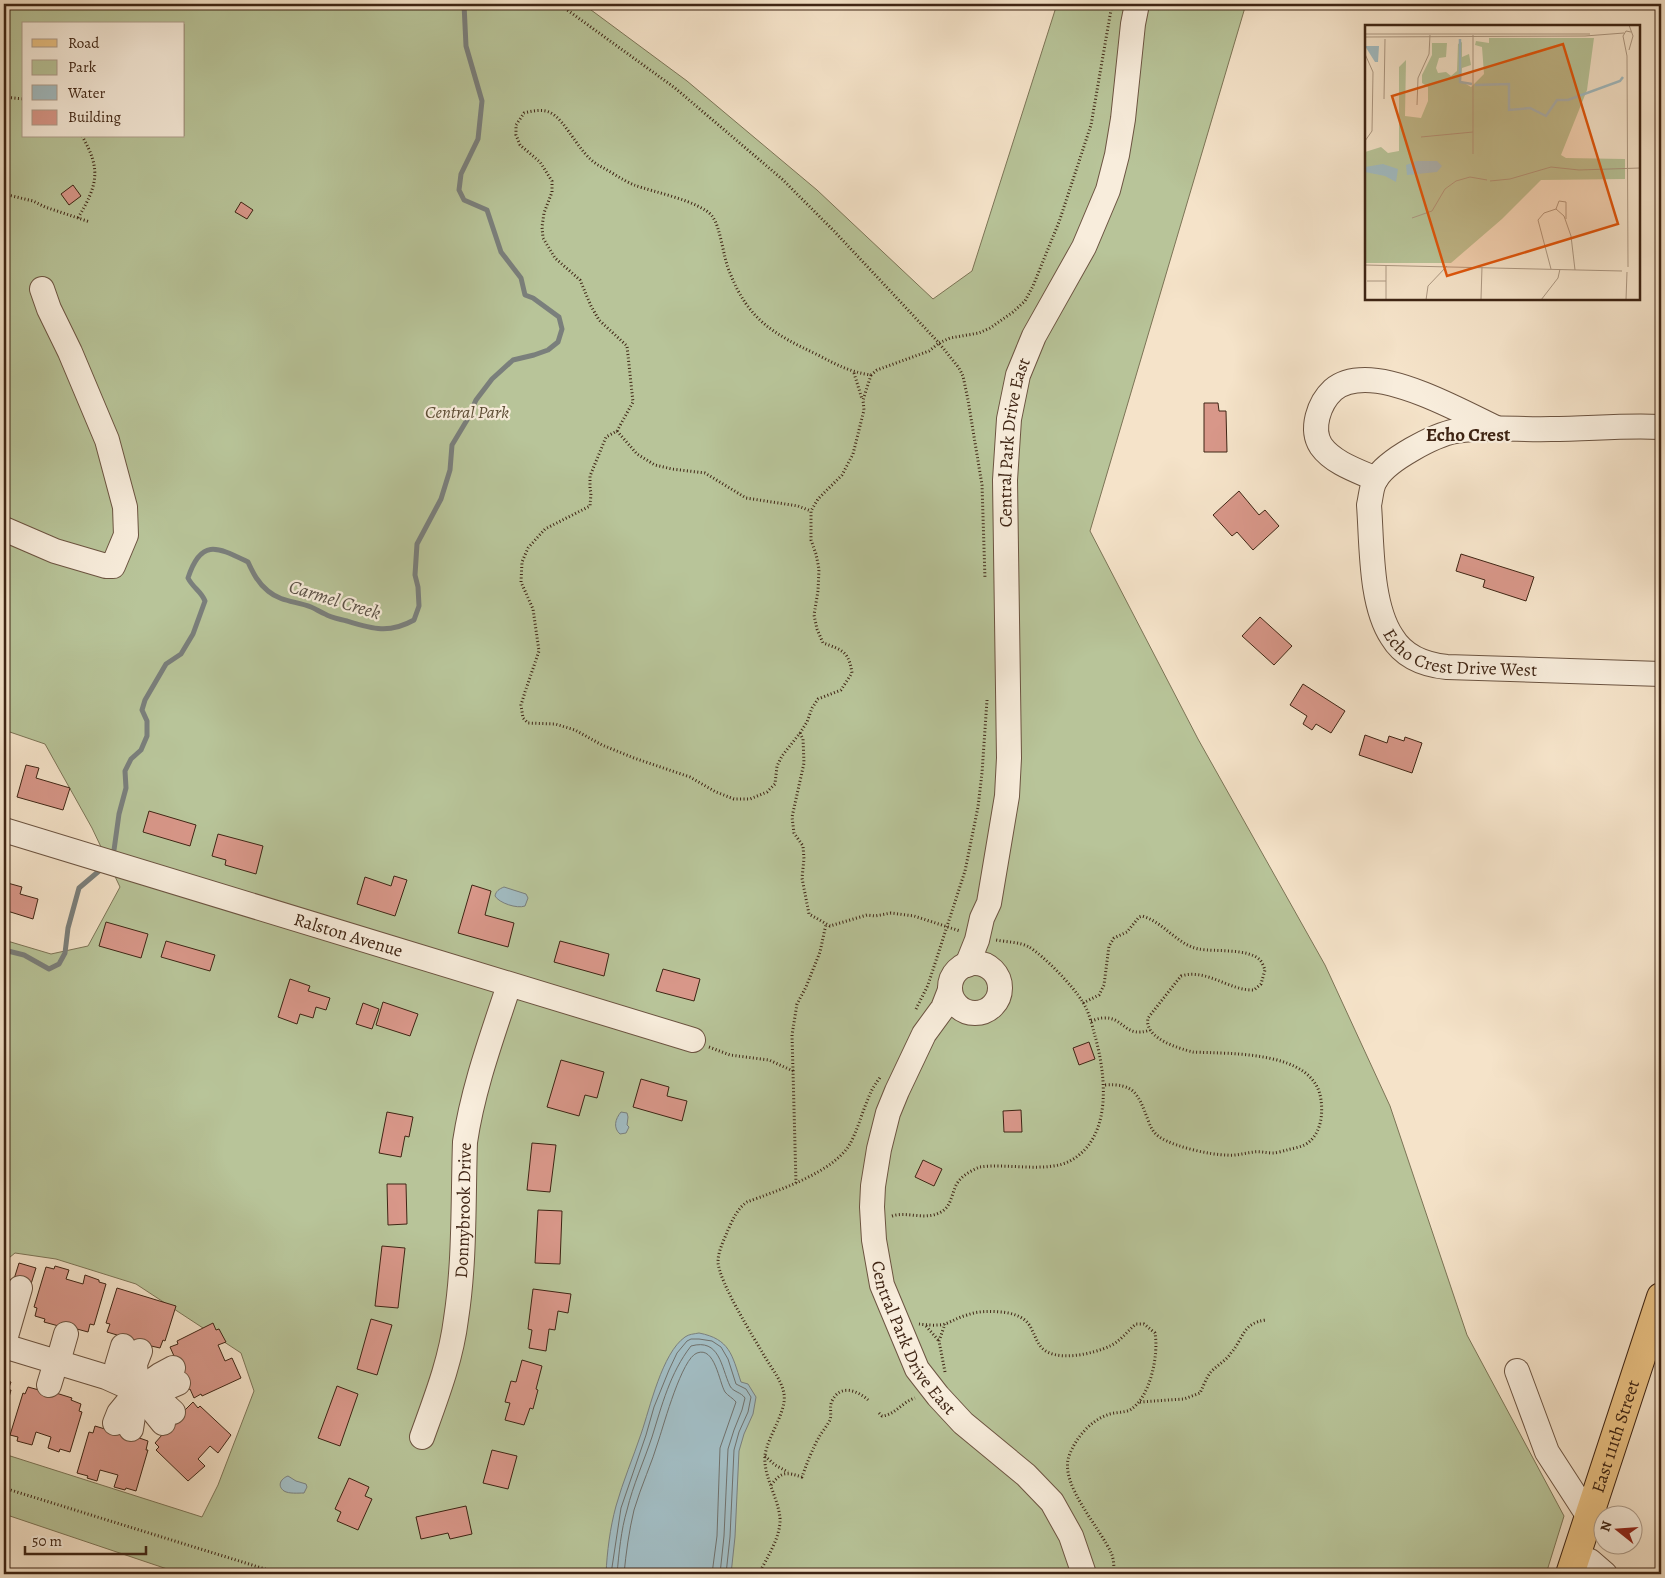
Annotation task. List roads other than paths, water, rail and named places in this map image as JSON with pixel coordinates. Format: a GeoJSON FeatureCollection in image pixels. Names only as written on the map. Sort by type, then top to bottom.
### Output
{"type":"FeatureCollection","features":[{"type":"Feature","properties":{"kind":"main road","name":"East 111th Street"},"geometry":{"type":"LineString","coordinates":[[1573,1565],[1661,1298]]}},
{"type":"Feature","properties":{"kind":"street","name":"Central Park Drive East"},"geometry":{"type":"LineString","coordinates":[[1084,1574],[1071,1536],[1052,1502],[1026,1474],[963,1423],[938,1396],[918,1369],[882,1285],[874,1240],[873,1186],[879,1149],[888,1114],[897,1091],[924,1034],[943,1008],[954,974],[967,964],[989,903],[1007,796],[1009,758],[1005,480],[1009,419],[1018,375],[1034,336],[1084,248],[1110,182],[1123,119],[1137,4]]}},
{"type":"Feature","properties":{"kind":"street"},"geometry":{"type":"LineString","coordinates":[[4,529],[55,551],[106,566],[113,566],[126,535],[125,507],[107,440],[42,289]]}},
{"type":"Feature","properties":{"kind":"street"},"geometry":{"type":"LineString","coordinates":[[1498,428],[1438,401],[1390,384],[1364,380],[1343,384],[1326,399],[1320,410],[1316,435],[1320,444],[1328,453],[1342,463],[1376,479],[1405,453],[1437,437],[1455,431],[1498,428],[1661,427]]}},
{"type":"Feature","properties":{"kind":"street","name":"Echo Crest Drive West"},"geometry":{"type":"LineString","coordinates":[[1376,479],[1370,505],[1376,591],[1385,624],[1392,638],[1409,654],[1435,666],[1661,674]]}},
{"type":"Feature","properties":{"kind":"street","name":"Ralston Avenue"},"geometry":{"type":"LineString","coordinates":[[4,830],[692,1040]]}},
{"type":"Feature","properties":{"kind":"street","name":"Central Park Drive East"},"geometry":{"type":"LineString","coordinates":[[915,1055],[948,1026],[972,1013],[984,1012],[995,1004],[999,996],[999,980],[990,962],[989,953],[992,920],[989,903]]}},
{"type":"Feature","properties":{"kind":"street"},"geometry":{"type":"LineString","coordinates":[[967,964],[982,964],[994,972]]}},
{"type":"Feature","properties":{"kind":"street","name":"Donnybrook Drive"},"geometry":{"type":"LineString","coordinates":[[422,1437],[444,1375],[456,1319],[460,1282],[465,1142],[468,1120],[509,985]]}},
{"type":"Feature","properties":{"kind":"street"},"geometry":{"type":"LineString","coordinates":[[950,990],[951,996],[959,1008],[972,1013]]}},
{"type":"Feature","properties":{"kind":"street"},"geometry":{"type":"LineString","coordinates":[[20,1288],[4,1344],[106,1377],[137,1391],[164,1389],[175,1376]]}},
{"type":"Feature","properties":{"kind":"street"},"geometry":{"type":"LineString","coordinates":[[57,1387],[58,1332]]}},
{"type":"Feature","properties":{"kind":"street"},"geometry":{"type":"LineString","coordinates":[[132,1348],[117,1366],[137,1391],[168,1417]]}},
{"type":"Feature","properties":{"kind":"street"},"geometry":{"type":"LineString","coordinates":[[1517,1371],[1547,1452],[1588,1517]]}},
{"type":"Feature","properties":{"kind":"street"},"geometry":{"type":"LineString","coordinates":[[123,1426],[119,1413],[137,1391]]}},
{"type":"Feature","properties":{"kind":"street"},"geometry":{"type":"LineString","coordinates":[[1573,1565],[1590,1561],[1605,1574]]}},
{"type":"Feature","properties":{"kind":"water"},"geometry":{"type":"Polygon","coordinates":[[[504,887],[526,894],[528,898],[525,906],[513,906],[497,899],[496,893],[504,887]]]}},
{"type":"Feature","properties":{"kind":"water"},"geometry":{"type":"Polygon","coordinates":[[[621,1112],[627,1113],[627,1125],[629,1127],[626,1133],[620,1134],[616,1129],[616,1123],[621,1112]]]}},
{"type":"Feature","properties":{"kind":"water"},"geometry":{"type":"Polygon","coordinates":[[[699,1333],[717,1339],[724,1344],[732,1356],[741,1382],[748,1384],[756,1397],[753,1414],[739,1451],[735,1537],[731,1574],[606,1574],[609,1540],[616,1506],[663,1368],[677,1345],[687,1336],[699,1333]]]}},
{"type":"Feature","properties":{"kind":"water"},"geometry":{"type":"Polygon","coordinates":[[[288,1476],[306,1484],[307,1487],[304,1493],[288,1493],[282,1489],[280,1484],[288,1476]]]}},
{"type":"Feature","properties":{"kind":"waterway","name":"Carmel Creek"},"geometry":{"type":"LineString","coordinates":[[114,850],[119,814],[126,788],[125,771],[131,759],[141,750],[147,736],[147,721],[142,710],[145,700],[166,664],[181,654],[193,634],[205,601],[188,578],[198,557],[211,549],[237,557],[248,562],[264,588],[273,595],[311,607],[333,617],[381,629],[397,627],[414,620],[419,606],[415,575],[417,544],[441,499],[450,470],[452,445],[476,400],[492,379],[513,360],[548,350],[558,342],[562,329],[559,317],[533,298],[525,295],[521,278],[501,252],[487,210],[464,200],[459,190],[461,174],[478,139],[482,101],[466,46],[464,4]]}},
{"type":"Feature","properties":{"kind":"waterway","name":"Carmel Creek"},"geometry":{"type":"LineString","coordinates":[[4,950],[24,955],[49,969],[59,964],[65,953],[68,928],[79,888],[99,871]]}},
{"type":"Feature","properties":{"kind":"district","name":"Echo Crest"},"geometry":{"type":"Point","coordinates":[1468,434]}},
{"type":"Feature","properties":{"kind":"park label","name":"Central Park"},"geometry":{"type":"Point","coordinates":[467,412]}}]}
